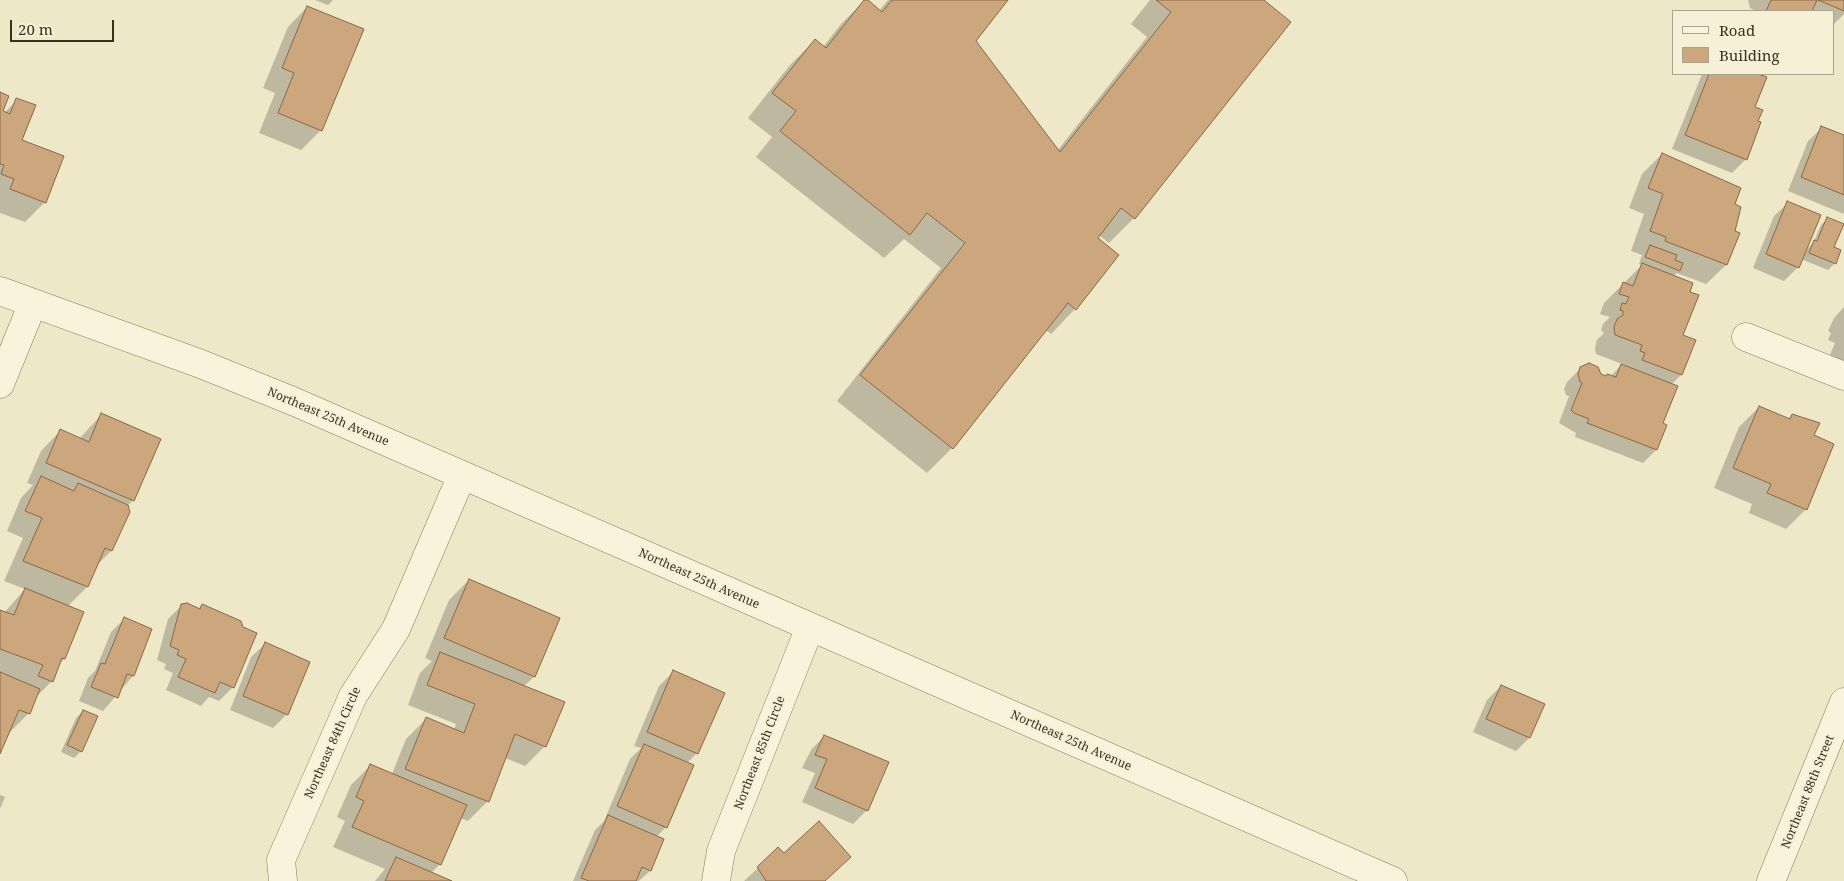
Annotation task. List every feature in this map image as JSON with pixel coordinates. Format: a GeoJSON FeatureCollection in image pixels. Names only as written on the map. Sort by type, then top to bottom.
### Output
{"type":"FeatureCollection","features":[{"type":"Feature","properties":{"kind":"street","name":"Northeast 25th Avenue"},"geometry":{"type":"LineString","coordinates":[[0,291],[202,364],[295,402],[1393,881]]}},
{"type":"Feature","properties":{"kind":"street"},"geometry":{"type":"LineString","coordinates":[[0,384],[33,303]]}},
{"type":"Feature","properties":{"kind":"street"},"geometry":{"type":"LineString","coordinates":[[1746,337],[1844,376]]}},
{"type":"Feature","properties":{"kind":"street","name":"Northeast 84th Circle"},"geometry":{"type":"LineString","coordinates":[[284,881],[281,860],[353,696],[396,629],[462,475]]}},
{"type":"Feature","properties":{"kind":"street","name":"Northeast 85th Circle"},"geometry":{"type":"LineString","coordinates":[[716,881],[721,851],[810,627]]}},
{"type":"Feature","properties":{"kind":"street","name":"Northeast 88th Street"},"geometry":{"type":"LineString","coordinates":[[1771,881],[1844,702]]}},
{"type":"Feature","properties":{"kind":"building"},"geometry":{"type":"Polygon","coordinates":[[[864,0],[868,0],[882,12],[892,0],[1008,0],[976,41],[1060,152],[1171,12],[1156,0],[1264,0],[1291,22],[1135,219],[1121,208],[1098,238],[1119,255],[1076,310],[1068,303],[953,449],[860,375],[965,243],[927,213],[910,235],[780,131],[796,111],[772,93],[815,39],[826,48],[864,0]]]}},
{"type":"Feature","properties":{"kind":"building"},"geometry":{"type":"Polygon","coordinates":[[[1771,0],[1817,0],[1812,10],[1766,10],[1771,0]]]}},
{"type":"Feature","properties":{"kind":"building"},"geometry":{"type":"Polygon","coordinates":[[[1818,0],[1844,0],[1844,11],[1818,0]]]}},
{"type":"Feature","properties":{"kind":"building"},"geometry":{"type":"Polygon","coordinates":[[[307,6],[364,29],[322,131],[278,113],[294,73],[282,68],[307,6]]]}},
{"type":"Feature","properties":{"kind":"building"},"geometry":{"type":"Polygon","coordinates":[[[1709,75],[1761,75],[1767,77],[1755,107],[1763,110],[1758,121],[1761,122],[1747,160],[1685,135],[1709,75]]]}},
{"type":"Feature","properties":{"kind":"building"},"geometry":{"type":"Polygon","coordinates":[[[0,92],[9,96],[3,111],[10,114],[16,98],[36,105],[22,140],[64,156],[46,203],[10,189],[14,179],[1,174],[4,165],[0,164],[0,92]]]}},
{"type":"Feature","properties":{"kind":"building"},"geometry":{"type":"Polygon","coordinates":[[[1821,126],[1844,135],[1844,195],[1801,177],[1821,126]]]}},
{"type":"Feature","properties":{"kind":"building"},"geometry":{"type":"Polygon","coordinates":[[[1662,153],[1741,188],[1735,204],[1741,207],[1735,231],[1740,233],[1727,265],[1665,241],[1666,237],[1650,231],[1663,194],[1648,188],[1662,153]]]}},
{"type":"Feature","properties":{"kind":"building"},"geometry":{"type":"Polygon","coordinates":[[[1787,201],[1821,215],[1799,268],[1766,254],[1787,201]]]}},
{"type":"Feature","properties":{"kind":"building"},"geometry":{"type":"Polygon","coordinates":[[[1827,217],[1844,224],[1834,247],[1841,250],[1836,264],[1809,253],[1814,240],[1817,241],[1827,217]]]}},
{"type":"Feature","properties":{"kind":"building"},"geometry":{"type":"Polygon","coordinates":[[[1650,245],[1677,255],[1675,260],[1683,263],[1680,271],[1645,257],[1650,245]]]}},
{"type":"Feature","properties":{"kind":"building"},"geometry":{"type":"Polygon","coordinates":[[[1642,263],[1693,283],[1690,292],[1699,295],[1683,335],[1696,340],[1682,375],[1642,360],[1645,353],[1640,351],[1642,345],[1615,335],[1614,327],[1617,319],[1623,315],[1623,311],[1620,310],[1622,303],[1626,304],[1629,297],[1619,294],[1623,282],[1633,286],[1642,263]]]}},
{"type":"Feature","properties":{"kind":"building"},"geometry":{"type":"Polygon","coordinates":[[[1589,363],[1598,367],[1601,374],[1606,376],[1607,374],[1616,377],[1621,364],[1678,386],[1663,423],[1667,425],[1657,450],[1587,423],[1589,419],[1571,410],[1582,383],[1578,374],[1580,367],[1589,363]]]}},
{"type":"Feature","properties":{"kind":"building"},"geometry":{"type":"Polygon","coordinates":[[[1759,406],[1790,419],[1792,414],[1820,423],[1814,435],[1834,444],[1807,510],[1767,493],[1771,484],[1733,468],[1759,406]]]}},
{"type":"Feature","properties":{"kind":"building"},"geometry":{"type":"Polygon","coordinates":[[[101,413],[161,439],[134,501],[46,463],[60,429],[89,442],[101,413]]]}},
{"type":"Feature","properties":{"kind":"building"},"geometry":{"type":"Polygon","coordinates":[[[41,476],[74,491],[78,483],[128,505],[130,512],[112,551],[105,548],[88,587],[23,561],[42,518],[25,511],[41,476]]]}},
{"type":"Feature","properties":{"kind":"building"},"geometry":{"type":"Polygon","coordinates":[[[469,579],[560,618],[535,677],[444,638],[469,579]]]}},
{"type":"Feature","properties":{"kind":"building"},"geometry":{"type":"Polygon","coordinates":[[[25,588],[84,612],[65,659],[62,658],[53,682],[38,676],[43,665],[0,649],[0,610],[14,615],[25,588]]]}},
{"type":"Feature","properties":{"kind":"building"},"geometry":{"type":"Polygon","coordinates":[[[187,603],[200,609],[202,604],[241,621],[243,627],[257,633],[234,688],[220,682],[215,693],[178,677],[186,659],[177,655],[179,650],[170,646],[181,604],[187,603]]]}},
{"type":"Feature","properties":{"kind":"building"},"geometry":{"type":"Polygon","coordinates":[[[124,617],[152,629],[134,676],[127,674],[118,698],[91,687],[101,663],[105,664],[124,617]]]}},
{"type":"Feature","properties":{"kind":"building"},"geometry":{"type":"Polygon","coordinates":[[[265,642],[310,662],[288,715],[243,696],[265,642]]]}},
{"type":"Feature","properties":{"kind":"building"},"geometry":{"type":"Polygon","coordinates":[[[440,652],[565,702],[546,747],[515,734],[489,802],[405,769],[426,717],[464,733],[475,704],[427,685],[440,652]]]}},
{"type":"Feature","properties":{"kind":"building"},"geometry":{"type":"Polygon","coordinates":[[[673,670],[725,693],[698,754],[647,732],[673,670]]]}},
{"type":"Feature","properties":{"kind":"building"},"geometry":{"type":"Polygon","coordinates":[[[0,672],[40,689],[30,714],[19,710],[0,754],[0,672]]]}},
{"type":"Feature","properties":{"kind":"building"},"geometry":{"type":"Polygon","coordinates":[[[1501,685],[1545,704],[1530,738],[1486,719],[1501,685]]]}},
{"type":"Feature","properties":{"kind":"building"},"geometry":{"type":"Polygon","coordinates":[[[83,710],[98,716],[82,752],[67,745],[83,710]]]}},
{"type":"Feature","properties":{"kind":"building"},"geometry":{"type":"Polygon","coordinates":[[[824,735],[889,762],[868,811],[815,788],[827,759],[815,755],[824,735]]]}},
{"type":"Feature","properties":{"kind":"building"},"geometry":{"type":"Polygon","coordinates":[[[644,744],[694,765],[667,828],[617,806],[644,744]]]}},
{"type":"Feature","properties":{"kind":"building"},"geometry":{"type":"Polygon","coordinates":[[[370,764],[467,805],[441,865],[352,827],[364,801],[356,797],[370,764]]]}},
{"type":"Feature","properties":{"kind":"building"},"geometry":{"type":"Polygon","coordinates":[[[608,815],[664,839],[651,871],[642,867],[636,881],[589,881],[581,878],[608,815]]]}},
{"type":"Feature","properties":{"kind":"building"},"geometry":{"type":"Polygon","coordinates":[[[819,821],[851,857],[825,881],[766,881],[757,867],[778,847],[784,853],[819,821]]]}},
{"type":"Feature","properties":{"kind":"building"},"geometry":{"type":"Polygon","coordinates":[[[396,857],[452,881],[385,881],[396,857]]]}}]}
